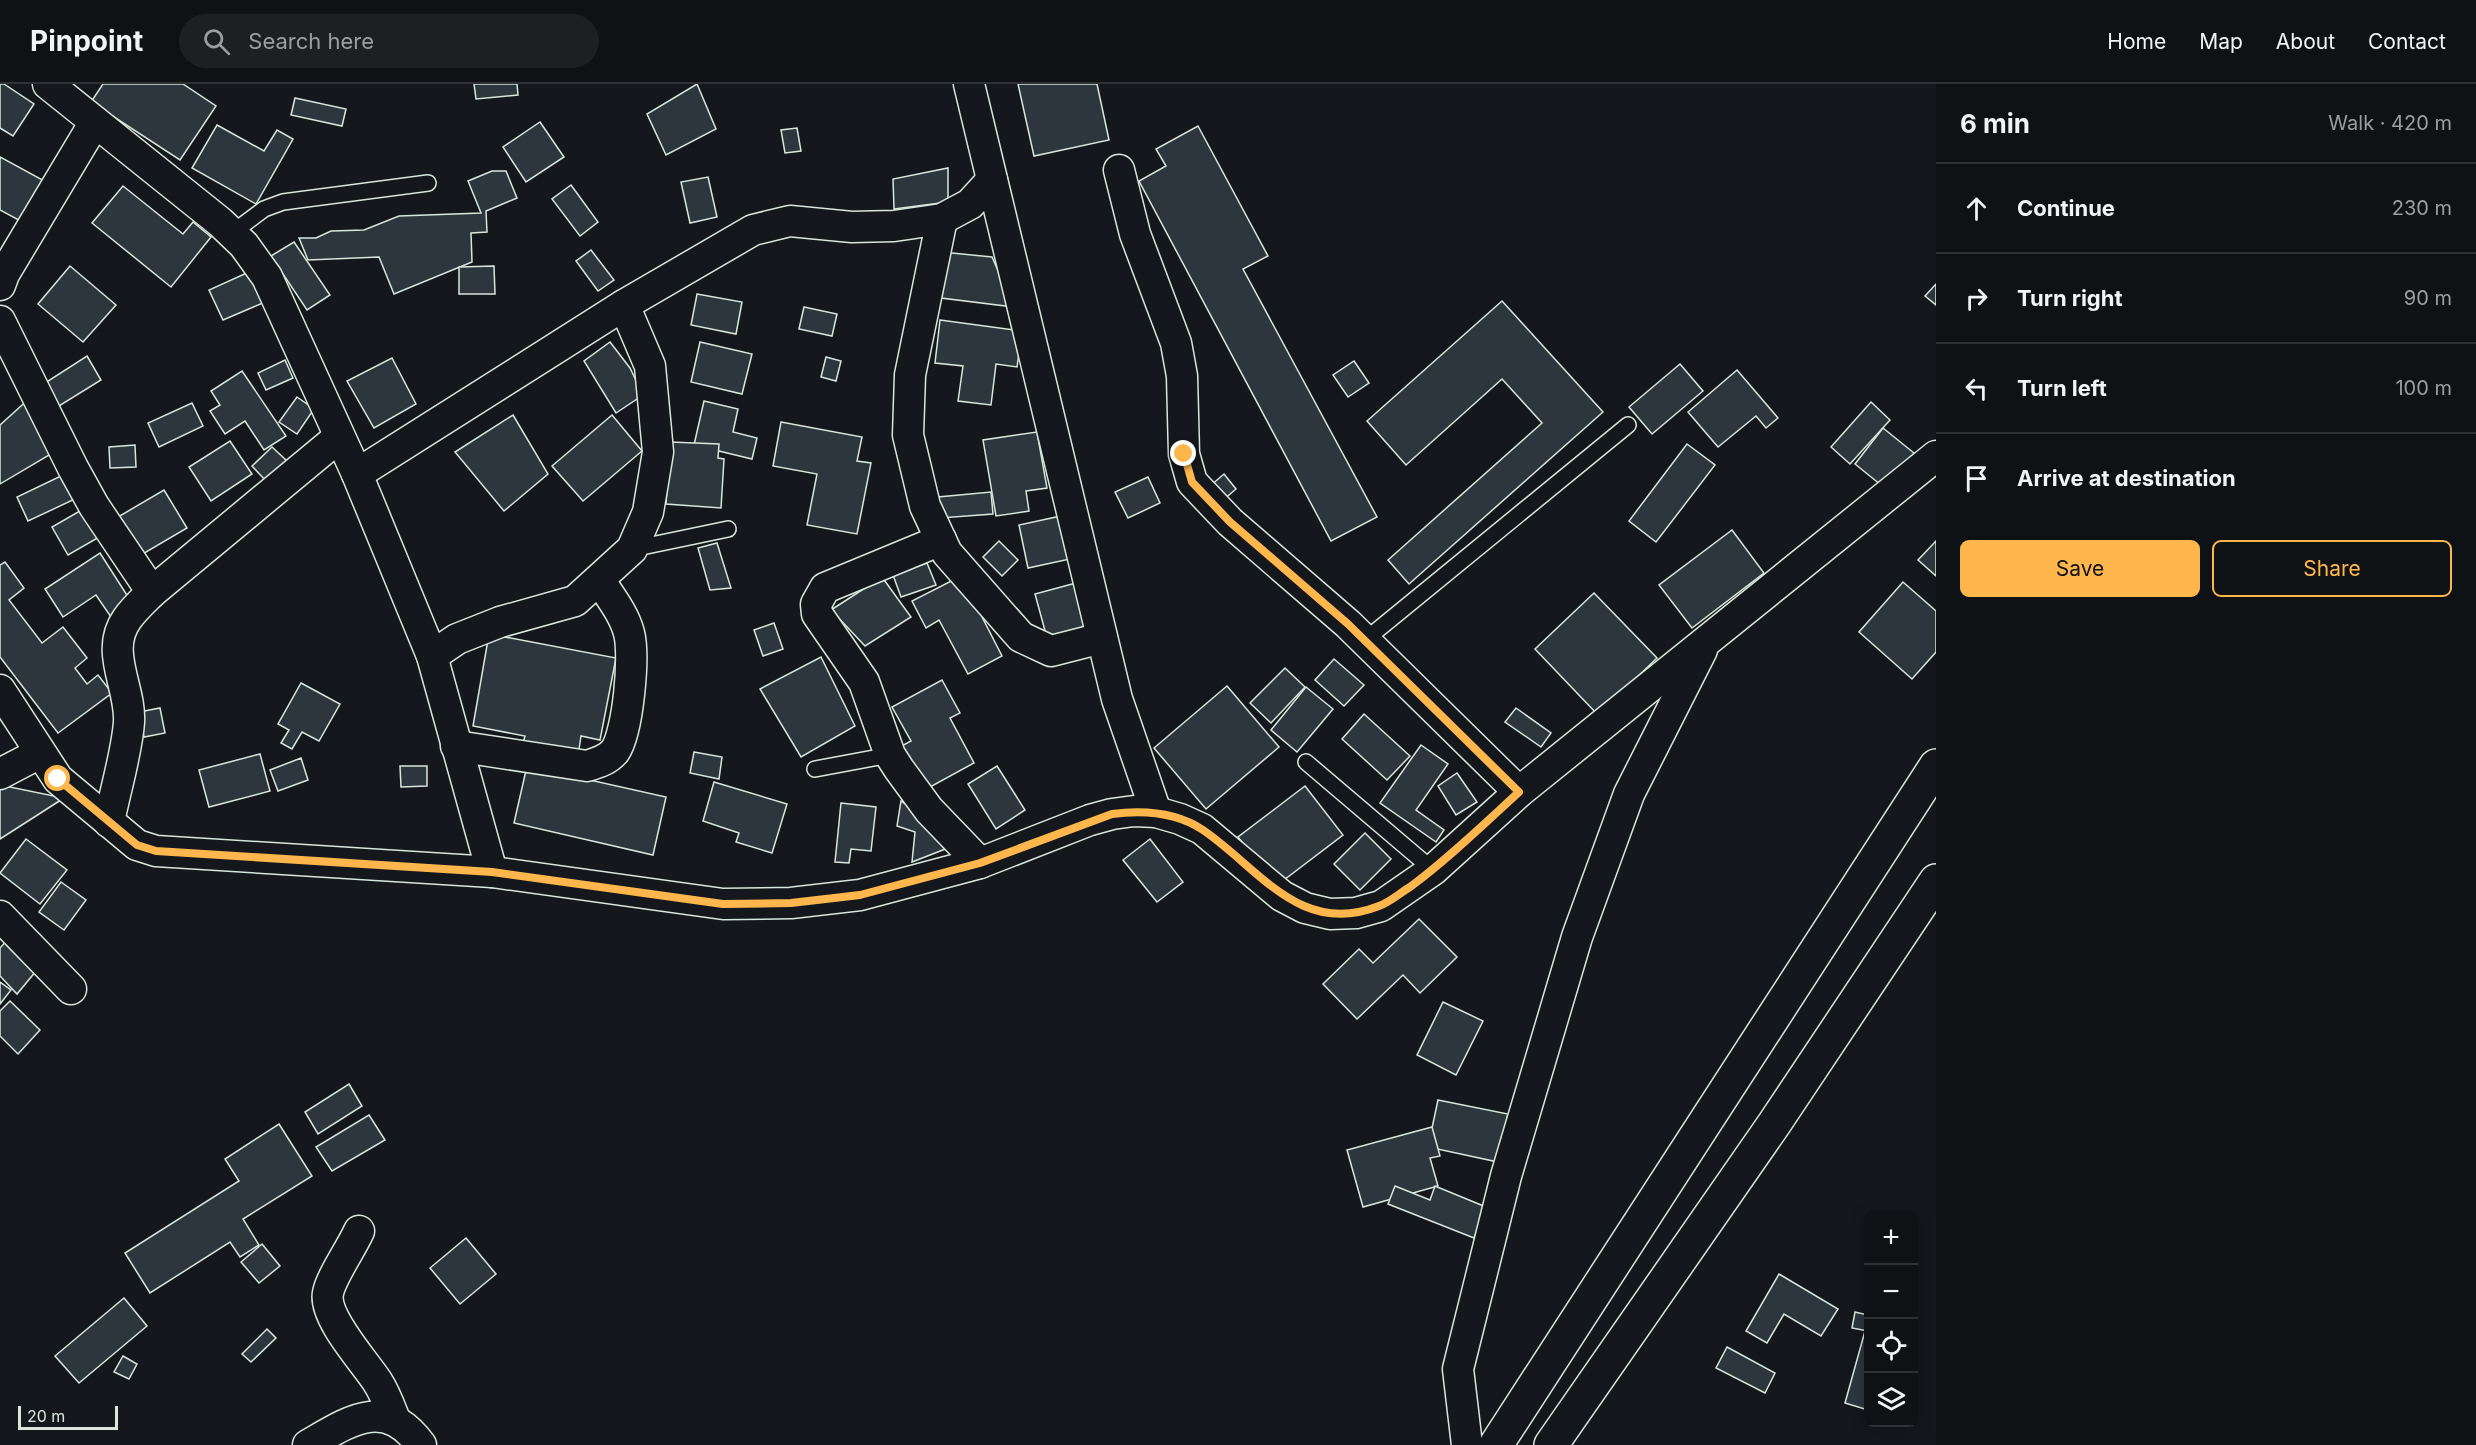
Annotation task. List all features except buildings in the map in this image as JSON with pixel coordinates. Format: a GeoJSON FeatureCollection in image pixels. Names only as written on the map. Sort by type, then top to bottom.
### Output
{"type":"FeatureCollection","features":[{"type":"Feature","properties":{"kind":"highway"},"geometry":{"type":"LineString","coordinates":[[1496,1445],[1936,766]]}},
{"type":"Feature","properties":{"kind":"highway"},"geometry":{"type":"LineString","coordinates":[[1551,1445],[1774,1124],[1936,881]]}},
{"type":"Feature","properties":{"kind":"street"},"geometry":{"type":"LineString","coordinates":[[48,84],[232,233],[244,245],[267,277],[357,474],[432,656],[492,872]]}},
{"type":"Feature","properties":{"kind":"street"},"geometry":{"type":"LineString","coordinates":[[969,84],[1117,699],[1156,812]]}},
{"type":"Feature","properties":{"kind":"street"},"geometry":{"type":"LineString","coordinates":[[0,285],[4,274],[95,122]]}},
{"type":"Feature","properties":{"kind":"street"},"geometry":{"type":"LineString","coordinates":[[1119,170],[1135,234],[1176,343],[1182,376],[1184,454],[1192,482],[1230,522],[1364,641],[1519,792]]}},
{"type":"Feature","properties":{"kind":"street"},"geometry":{"type":"LineString","coordinates":[[357,474],[624,305],[753,230],[790,221],[852,227],[894,226],[942,219],[970,204],[992,180]]}},
{"type":"Feature","properties":{"kind":"street"},"geometry":{"type":"LineString","coordinates":[[942,219],[910,375],[908,435],[925,506],[947,553],[1021,637],[1051,651],[1102,638]]}},
{"type":"Feature","properties":{"kind":"street"},"geometry":{"type":"LineString","coordinates":[[432,656],[457,639],[500,622],[575,602],[632,549],[648,512],[658,452],[650,366],[624,305]]}},
{"type":"Feature","properties":{"kind":"street"},"geometry":{"type":"LineString","coordinates":[[0,321],[89,497],[152,592]]}},
{"type":"Feature","properties":{"kind":"street"},"geometry":{"type":"LineString","coordinates":[[109,822],[129,723],[129,701],[118,663],[118,640],[127,619],[152,592],[339,437]]}},
{"type":"Feature","properties":{"kind":"street"},"geometry":{"type":"LineString","coordinates":[[0,690],[58,779],[137,845],[156,851],[492,872],[723,904],[791,903],[860,895],[980,863],[1112,814],[1134,811],[1156,812],[1180,819],[1202,830],[1282,896],[1305,908],[1330,914],[1356,913],[1381,906],[1433,870],[1519,792],[1936,456]]}},
{"type":"Feature","properties":{"kind":"street"},"geometry":{"type":"LineString","coordinates":[[941,540],[825,588],[816,604],[817,614],[864,682],[890,755],[929,810],[980,863]]}},
{"type":"Feature","properties":{"kind":"street"},"geometry":{"type":"LineString","coordinates":[[456,746],[587,766],[601,762],[613,754],[621,741],[624,727],[632,654],[624,618],[600,581]]}},
{"type":"Feature","properties":{"kind":"street"},"geometry":{"type":"LineString","coordinates":[[1467,1445],[1458,1369],[1506,1176],[1573,948],[1629,794],[1706,642]]}},
{"type":"Feature","properties":{"kind":"street"},"geometry":{"type":"LineString","coordinates":[[0,774],[40,753]]}},
{"type":"Feature","properties":{"kind":"street"},"geometry":{"type":"LineString","coordinates":[[0,916],[71,989]]}},
{"type":"Feature","properties":{"kind":"street"},"geometry":{"type":"LineString","coordinates":[[359,1231],[329,1286],[328,1307],[338,1326],[378,1383],[395,1420]]}},
{"type":"Feature","properties":{"kind":"street"},"geometry":{"type":"LineString","coordinates":[[308,1445],[360,1417],[378,1416],[395,1420],[409,1429],[421,1445]]}},
{"type":"Feature","properties":{"kind":"lane"},"geometry":{"type":"LineString","coordinates":[[232,233],[264,209],[283,202],[428,183]]}},
{"type":"Feature","properties":{"kind":"lane"},"geometry":{"type":"LineString","coordinates":[[1364,641],[1628,425]]}},
{"type":"Feature","properties":{"kind":"lane"},"geometry":{"type":"LineString","coordinates":[[632,549],[728,530]]}},
{"type":"Feature","properties":{"kind":"lane"},"geometry":{"type":"LineString","coordinates":[[815,769],[890,755]]}},
{"type":"Feature","properties":{"kind":"lane"},"geometry":{"type":"LineString","coordinates":[[1306,762],[1433,870]]}},
{"type":"Feature","properties":{"kind":"route"},"geometry":{"type":"LineString","coordinates":[[58,779],[137,845],[156,851],[492,872],[723,904],[791,903],[860,895],[980,863],[1090,820],[1134,811],[1156,812],[1180,819],[1202,830],[1282,896],[1305,908],[1330,914],[1356,913],[1381,906],[1433,870],[1519,792],[1348,624],[1230,522],[1192,482],[1184,454]]}}]}
